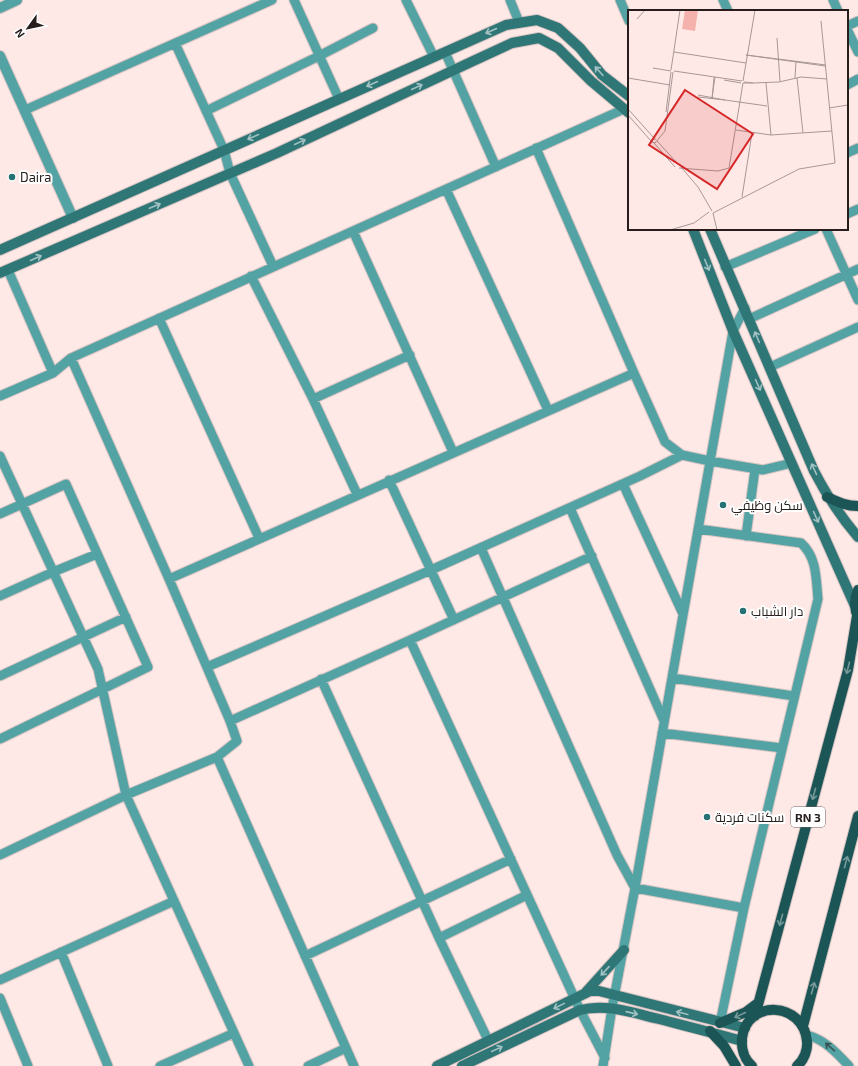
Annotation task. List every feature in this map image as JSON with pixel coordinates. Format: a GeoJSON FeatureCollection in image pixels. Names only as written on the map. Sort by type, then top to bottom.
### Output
{"type":"FeatureCollection","features":[{"type":"Feature","properties":{"kind":"main road"},"geometry":{"type":"LineString","coordinates":[[0,250],[506,25],[537,20],[558,28],[580,48],[602,75],[628,95]]}},
{"type":"Feature","properties":{"kind":"main road"},"geometry":{"type":"LineString","coordinates":[[4,272],[277,153],[453,70],[512,44],[539,38],[558,48],[591,81],[627,111]]}},
{"type":"Feature","properties":{"kind":"main road"},"geometry":{"type":"LineString","coordinates":[[693,230],[733,331],[857,613]]}},
{"type":"Feature","properties":{"kind":"main road"},"geometry":{"type":"LineString","coordinates":[[710,230],[814,471],[827,497],[858,537]]}},
{"type":"Feature","properties":{"kind":"main road"},"geometry":{"type":"LineString","coordinates":[[827,497],[838,503],[858,506]]}},
{"type":"Feature","properties":{"kind":"main road"},"geometry":{"type":"LineString","coordinates":[[857,613],[856,596],[858,590]]}},
{"type":"Feature","properties":{"kind":"main road","name":"RN 3"},"geometry":{"type":"LineString","coordinates":[[755,1016],[848,670],[857,613]]}},
{"type":"Feature","properties":{"kind":"main road"},"geometry":{"type":"LineString","coordinates":[[805,1030],[858,816]]}},
{"type":"Feature","properties":{"kind":"main road"},"geometry":{"type":"LineString","coordinates":[[586,992],[624,950]]}},
{"type":"Feature","properties":{"kind":"main road"},"geometry":{"type":"LineString","coordinates":[[437,1066],[586,992],[594,990],[720,1023],[745,1028]]}},
{"type":"Feature","properties":{"kind":"main road"},"geometry":{"type":"LineString","coordinates":[[720,1023],[746,1012],[758,1003]]}},
{"type":"Feature","properties":{"kind":"main road"},"geometry":{"type":"LineString","coordinates":[[462,1066],[580,1010],[595,1007],[612,1008],[710,1031],[742,1041]]}},
{"type":"Feature","properties":{"kind":"main road"},"geometry":{"type":"LineString","coordinates":[[742,1066],[744,1056],[742,1041],[745,1028],[755,1016],[765,1011],[776,1009],[796,1017],[805,1030],[808,1044],[806,1054],[801,1065]]}},
{"type":"Feature","properties":{"kind":"main road"},"geometry":{"type":"LineString","coordinates":[[710,1031],[724,1046],[736,1066]]}},
{"type":"Feature","properties":{"kind":"main road"},"geometry":{"type":"LineString","coordinates":[[744,1056],[752,1066]]}},
{"type":"Feature","properties":{"kind":"street"},"geometry":{"type":"LineString","coordinates":[[0,8],[17,0]]}},
{"type":"Feature","properties":{"kind":"street"},"geometry":{"type":"LineString","coordinates":[[25,110],[175,43],[253,4],[272,0]]}},
{"type":"Feature","properties":{"kind":"street"},"geometry":{"type":"LineString","coordinates":[[294,0],[339,99]]}},
{"type":"Feature","properties":{"kind":"street"},"geometry":{"type":"LineString","coordinates":[[406,0],[434,57]]}},
{"type":"Feature","properties":{"kind":"street"},"geometry":{"type":"LineString","coordinates":[[510,0],[519,22]]}},
{"type":"Feature","properties":{"kind":"street"},"geometry":{"type":"LineString","coordinates":[[620,0],[628,19]]}},
{"type":"Feature","properties":{"kind":"street"},"geometry":{"type":"LineString","coordinates":[[723,0],[728,10]]}},
{"type":"Feature","properties":{"kind":"street"},"geometry":{"type":"LineString","coordinates":[[833,0],[838,10]]}},
{"type":"Feature","properties":{"kind":"street"},"geometry":{"type":"LineString","coordinates":[[848,26],[858,21]]}},
{"type":"Feature","properties":{"kind":"street"},"geometry":{"type":"LineString","coordinates":[[206,111],[373,28]]}},
{"type":"Feature","properties":{"kind":"street"},"geometry":{"type":"LineString","coordinates":[[848,31],[858,52]]}},
{"type":"Feature","properties":{"kind":"street"},"geometry":{"type":"LineString","coordinates":[[175,43],[224,150],[230,173],[273,266]]}},
{"type":"Feature","properties":{"kind":"street"},"geometry":{"type":"LineString","coordinates":[[445,52],[496,167]]}},
{"type":"Feature","properties":{"kind":"street"},"geometry":{"type":"LineString","coordinates":[[0,56],[73,218]]}},
{"type":"Feature","properties":{"kind":"street"},"geometry":{"type":"LineString","coordinates":[[848,84],[858,79]]}},
{"type":"Feature","properties":{"kind":"street"},"geometry":{"type":"LineString","coordinates":[[0,396],[53,373],[71,358],[273,266],[536,148],[627,111]]}},
{"type":"Feature","properties":{"kind":"street"},"geometry":{"type":"LineString","coordinates":[[536,148],[665,442],[682,455],[763,470],[792,463]]}},
{"type":"Feature","properties":{"kind":"street"},"geometry":{"type":"LineString","coordinates":[[848,153],[858,148]]}},
{"type":"Feature","properties":{"kind":"street"},"geometry":{"type":"LineString","coordinates":[[446,189],[548,410]]}},
{"type":"Feature","properties":{"kind":"street"},"geometry":{"type":"LineString","coordinates":[[848,214],[858,209]]}},
{"type":"Feature","properties":{"kind":"street"},"geometry":{"type":"LineString","coordinates":[[725,267],[812,230]]}},
{"type":"Feature","properties":{"kind":"street"},"geometry":{"type":"LineString","coordinates":[[826,230],[858,300]]}},
{"type":"Feature","properties":{"kind":"street"},"geometry":{"type":"LineString","coordinates":[[353,231],[454,452]]}},
{"type":"Feature","properties":{"kind":"street"},"geometry":{"type":"LineString","coordinates":[[749,319],[858,269]]}},
{"type":"Feature","properties":{"kind":"street"},"geometry":{"type":"LineString","coordinates":[[4,272],[53,373]]}},
{"type":"Feature","properties":{"kind":"street"},"geometry":{"type":"LineString","coordinates":[[252,276],[313,399],[357,494]]}},
{"type":"Feature","properties":{"kind":"street"},"geometry":{"type":"LineString","coordinates":[[604,1062],[612,1008],[624,950],[733,331],[745,308]]}},
{"type":"Feature","properties":{"kind":"street"},"geometry":{"type":"LineString","coordinates":[[159,318],[259,538]]}},
{"type":"Feature","properties":{"kind":"street"},"geometry":{"type":"LineString","coordinates":[[770,367],[858,327]]}},
{"type":"Feature","properties":{"kind":"street"},"geometry":{"type":"LineString","coordinates":[[313,399],[410,355]]}},
{"type":"Feature","properties":{"kind":"street"},"geometry":{"type":"LineString","coordinates":[[0,855],[126,795],[217,757],[237,741],[230,721],[169,579],[71,358]]}},
{"type":"Feature","properties":{"kind":"street"},"geometry":{"type":"LineString","coordinates":[[169,579],[357,494],[634,373]]}},
{"type":"Feature","properties":{"kind":"street"},"geometry":{"type":"LineString","coordinates":[[207,667],[481,548],[623,484],[682,455]]}},
{"type":"Feature","properties":{"kind":"street"},"geometry":{"type":"LineString","coordinates":[[0,456],[98,669],[126,795],[249,1066]]}},
{"type":"Feature","properties":{"kind":"street"},"geometry":{"type":"LineString","coordinates":[[746,536],[755,468]]}},
{"type":"Feature","properties":{"kind":"street"},"geometry":{"type":"LineString","coordinates":[[389,480],[454,620]]}},
{"type":"Feature","properties":{"kind":"street"},"geometry":{"type":"LineString","coordinates":[[0,514],[66,484],[148,667],[0,739]]}},
{"type":"Feature","properties":{"kind":"street"},"geometry":{"type":"LineString","coordinates":[[623,484],[683,614]]}},
{"type":"Feature","properties":{"kind":"street"},"geometry":{"type":"LineString","coordinates":[[570,508],[664,721]]}},
{"type":"Feature","properties":{"kind":"street"},"geometry":{"type":"LineString","coordinates":[[698,529],[801,543],[808,549],[815,566],[818,599],[744,908],[720,1023]]}},
{"type":"Feature","properties":{"kind":"street"},"geometry":{"type":"LineString","coordinates":[[481,548],[617,856],[635,888]]}},
{"type":"Feature","properties":{"kind":"street"},"geometry":{"type":"LineString","coordinates":[[0,596],[97,554]]}},
{"type":"Feature","properties":{"kind":"street"},"geometry":{"type":"LineString","coordinates":[[230,721],[592,556]]}},
{"type":"Feature","properties":{"kind":"street"},"geometry":{"type":"LineString","coordinates":[[0,676],[126,617]]}},
{"type":"Feature","properties":{"kind":"street"},"geometry":{"type":"LineString","coordinates":[[410,640],[604,1062]]}},
{"type":"Feature","properties":{"kind":"street"},"geometry":{"type":"LineString","coordinates":[[672,678],[794,696]]}},
{"type":"Feature","properties":{"kind":"street"},"geometry":{"type":"LineString","coordinates":[[321,679],[439,938],[488,1040]]}},
{"type":"Feature","properties":{"kind":"street"},"geometry":{"type":"LineString","coordinates":[[662,733],[782,748]]}},
{"type":"Feature","properties":{"kind":"street"},"geometry":{"type":"LineString","coordinates":[[217,757],[354,1066]]}},
{"type":"Feature","properties":{"kind":"street"},"geometry":{"type":"LineString","coordinates":[[305,956],[511,859]]}},
{"type":"Feature","properties":{"kind":"street"},"geometry":{"type":"LineString","coordinates":[[635,888],[744,908]]}},
{"type":"Feature","properties":{"kind":"street"},"geometry":{"type":"LineString","coordinates":[[439,938],[527,895]]}},
{"type":"Feature","properties":{"kind":"street"},"geometry":{"type":"LineString","coordinates":[[0,980],[174,901]]}},
{"type":"Feature","properties":{"kind":"street"},"geometry":{"type":"LineString","coordinates":[[61,952],[108,1066]]}},
{"type":"Feature","properties":{"kind":"street"},"geometry":{"type":"LineString","coordinates":[[0,998],[28,1066]]}},
{"type":"Feature","properties":{"kind":"street"},"geometry":{"type":"LineString","coordinates":[[805,1030],[827,1044],[849,1066]]}},
{"type":"Feature","properties":{"kind":"street"},"geometry":{"type":"LineString","coordinates":[[160,1066],[234,1033]]}},
{"type":"Feature","properties":{"kind":"street"},"geometry":{"type":"LineString","coordinates":[[308,1066],[346,1048]]}},
{"type":"Feature","properties":{"kind":"place","name":"Daira"},"geometry":{"type":"Point","coordinates":[12,177]}},
{"type":"Feature","properties":{"kind":"place","name":"سكن وظيفي"},"geometry":{"type":"Point","coordinates":[723,505]}},
{"type":"Feature","properties":{"kind":"place","name":"دار الشباب"},"geometry":{"type":"Point","coordinates":[743,611]}},
{"type":"Feature","properties":{"kind":"place","name":"سكنات فردية"},"geometry":{"type":"Point","coordinates":[707,817]}}]}
